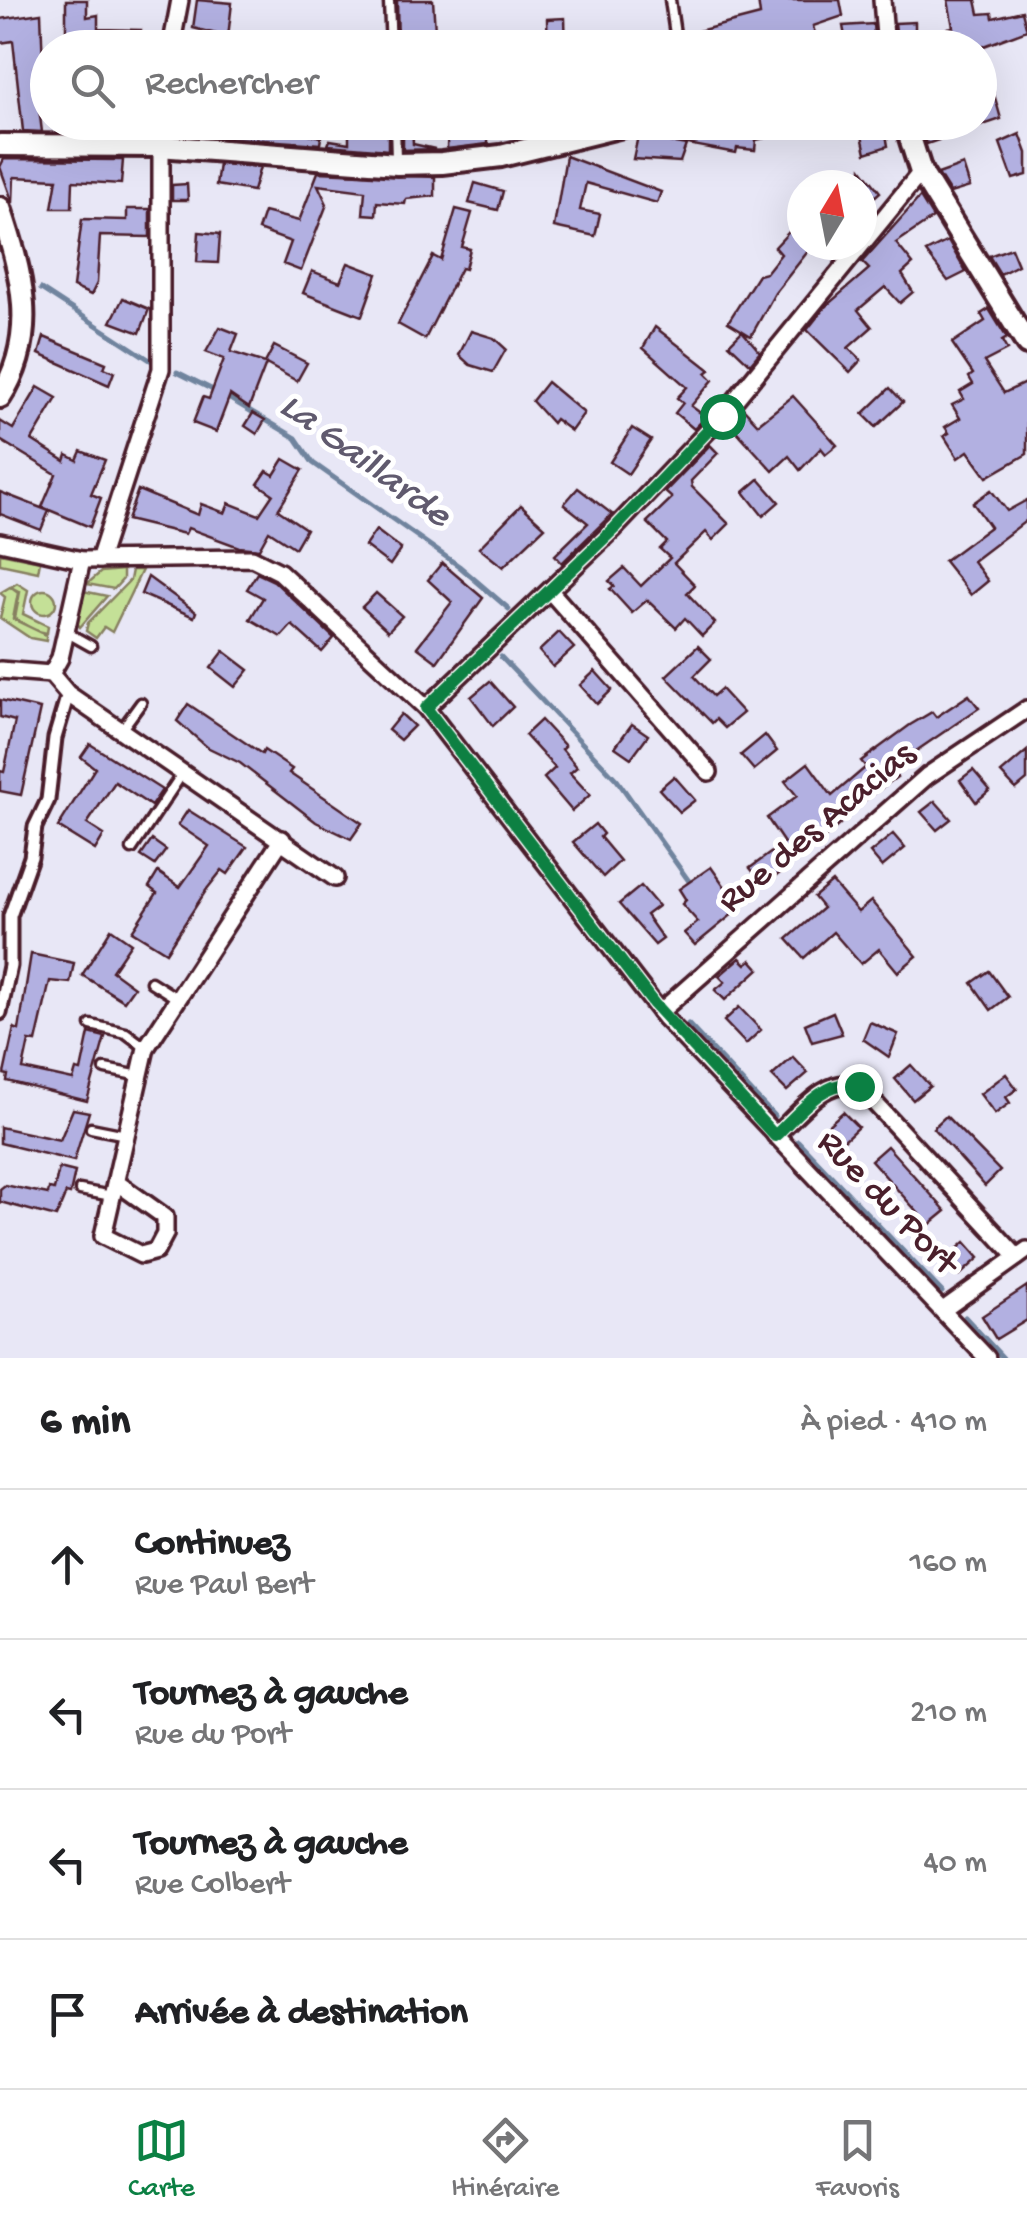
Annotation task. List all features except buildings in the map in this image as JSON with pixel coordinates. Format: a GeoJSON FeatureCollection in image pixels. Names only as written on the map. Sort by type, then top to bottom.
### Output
{"type":"FeatureCollection","features":[{"type":"Feature","properties":{"kind":"street"},"geometry":{"type":"LineString","coordinates":[[174,30],[180,0]]}},
{"type":"Feature","properties":{"kind":"street"},"geometry":{"type":"LineString","coordinates":[[882,0],[884,30]]}},
{"type":"Feature","properties":{"kind":"street"},"geometry":{"type":"LineString","coordinates":[[50,674],[161,369],[160,140]]}},
{"type":"Feature","properties":{"kind":"street"},"geometry":{"type":"LineString","coordinates":[[0,145],[159,146],[397,164],[501,156],[565,140]]}},
{"type":"Feature","properties":{"kind":"street"},"geometry":{"type":"LineString","coordinates":[[911,140],[921,172],[1027,344]]}},
{"type":"Feature","properties":{"kind":"street"},"geometry":{"type":"LineString","coordinates":[[426,708],[550,591],[722,416],[921,172]]}},
{"type":"Feature","properties":{"kind":"street"},"geometry":{"type":"LineString","coordinates":[[0,208],[6,247],[24,286],[24,326],[14,370],[0,397]]}},
{"type":"Feature","properties":{"kind":"street","name":"Rue du Port"},"geometry":{"type":"LineString","coordinates":[[0,542],[90,560],[252,558],[266,564],[426,708],[660,1012],[987,1358]]}},
{"type":"Feature","properties":{"kind":"street"},"geometry":{"type":"LineString","coordinates":[[550,591],[708,772]]}},
{"type":"Feature","properties":{"kind":"street"},"geometry":{"type":"LineString","coordinates":[[0,670],[50,674],[68,694],[335,878]]}},
{"type":"Feature","properties":{"kind":"street"},"geometry":{"type":"LineString","coordinates":[[0,1013],[10,966],[10,916],[31,857],[34,828],[48,800],[54,738],[68,694]]}},
{"type":"Feature","properties":{"kind":"street","name":"Rue des Acacias"},"geometry":{"type":"LineString","coordinates":[[660,1012],[793,889],[927,776],[1027,708]]}},
{"type":"Feature","properties":{"kind":"street"},"geometry":{"type":"LineString","coordinates":[[114,1189],[165,1217],[166,1234],[156,1251],[140,1255],[103,1236],[146,1048],[282,839]]}},
{"type":"Feature","properties":{"kind":"street"},"geometry":{"type":"LineString","coordinates":[[775,1136],[827,1089],[842,1082],[859,1086],[1022,1254],[943,1310]]}},
{"type":"Feature","properties":{"kind":"lane"},"geometry":{"type":"LineString","coordinates":[[670,0],[674,30]]}},
{"type":"Feature","properties":{"kind":"lane"},"geometry":{"type":"LineString","coordinates":[[389,2],[390,30]]}},
{"type":"Feature","properties":{"kind":"lane"},"geometry":{"type":"LineString","coordinates":[[396,140],[397,164]]}},
{"type":"Feature","properties":{"kind":"lane"},"geometry":{"type":"LineString","coordinates":[[66,632],[91,646]]}},
{"type":"Feature","properties":{"kind":"lane"},"geometry":{"type":"LineString","coordinates":[[122,729],[140,703]]}},
{"type":"Feature","properties":{"kind":"lane"},"geometry":{"type":"LineString","coordinates":[[132,849],[184,771]]}},
{"type":"Feature","properties":{"kind":"lane"},"geometry":{"type":"LineString","coordinates":[[150,982],[178,1000]]}},
{"type":"Feature","properties":{"kind":"lane"},"geometry":{"type":"LineString","coordinates":[[91,1025],[126,1033],[146,1048]]}},
{"type":"Feature","properties":{"kind":"lane"},"geometry":{"type":"LineString","coordinates":[[105,1069],[140,1076]]}},
{"type":"Feature","properties":{"kind":"lane"},"geometry":{"type":"LineString","coordinates":[[91,1128],[126,1136]]}},
{"type":"Feature","properties":{"kind":"lane"},"geometry":{"type":"LineString","coordinates":[[80,1190],[114,1189]]}},
{"type":"Feature","properties":{"kind":"green space"},"geometry":{"type":"Polygon","coordinates":[[[0,553],[40,561],[38,572],[0,564],[0,553]]]}},
{"type":"Feature","properties":{"kind":"green space"},"geometry":{"type":"Polygon","coordinates":[[[123,570],[123,579],[114,589],[87,584],[101,572],[123,570]]]}},
{"type":"Feature","properties":{"kind":"green space"},"geometry":{"type":"Polygon","coordinates":[[[132,570],[142,570],[112,632],[104,627],[96,638],[86,631],[88,623],[130,580],[132,570]]]}},
{"type":"Feature","properties":{"kind":"green space"},"geometry":{"type":"Polygon","coordinates":[[[17,583],[28,590],[23,614],[48,626],[47,633],[33,630],[15,618],[20,592],[11,587],[17,583]]]}},
{"type":"Feature","properties":{"kind":"green space"},"geometry":{"type":"Polygon","coordinates":[[[10,587],[18,593],[13,619],[46,635],[46,641],[30,638],[0,618],[5,597],[0,593],[10,587]]]}},
{"type":"Feature","properties":{"kind":"green space"},"geometry":{"type":"Polygon","coordinates":[[[44,590],[56,602],[44,614],[32,602],[44,590]]]}},
{"type":"Feature","properties":{"kind":"green space"},"geometry":{"type":"Polygon","coordinates":[[[83,591],[107,596],[80,627],[76,622],[83,591]]]}},
{"type":"Feature","properties":{"kind":"waterway","name":"La Gaillarde"},"geometry":{"type":"LineString","coordinates":[[41,289],[150,360]]}},
{"type":"Feature","properties":{"kind":"waterway","name":"La Gaillarde"},"geometry":{"type":"LineString","coordinates":[[177,372],[215,391]]}},
{"type":"Feature","properties":{"kind":"waterway","name":"La Gaillarde"},"geometry":{"type":"LineString","coordinates":[[225,396],[296,438],[313,463],[459,566],[509,609]]}},
{"type":"Feature","properties":{"kind":"waterway","name":"La Gaillarde"},"geometry":{"type":"LineString","coordinates":[[501,657],[617,780],[691,884]]}},
{"type":"Feature","properties":{"kind":"waterway","name":"La Gaillarde"},"geometry":{"type":"LineString","coordinates":[[688,1024],[774,1116]]}},
{"type":"Feature","properties":{"kind":"waterway","name":"La Gaillarde"},"geometry":{"type":"LineString","coordinates":[[798,1141],[942,1292]]}},
{"type":"Feature","properties":{"kind":"waterway","name":"La Gaillarde"},"geometry":{"type":"LineString","coordinates":[[965,1317],[1003,1358]]}},
{"type":"Feature","properties":{"kind":"route"},"geometry":{"type":"LineString","coordinates":[[722,416],[615,528],[426,708],[654,1004],[775,1136],[827,1089],[842,1082],[859,1086]]}}]}
